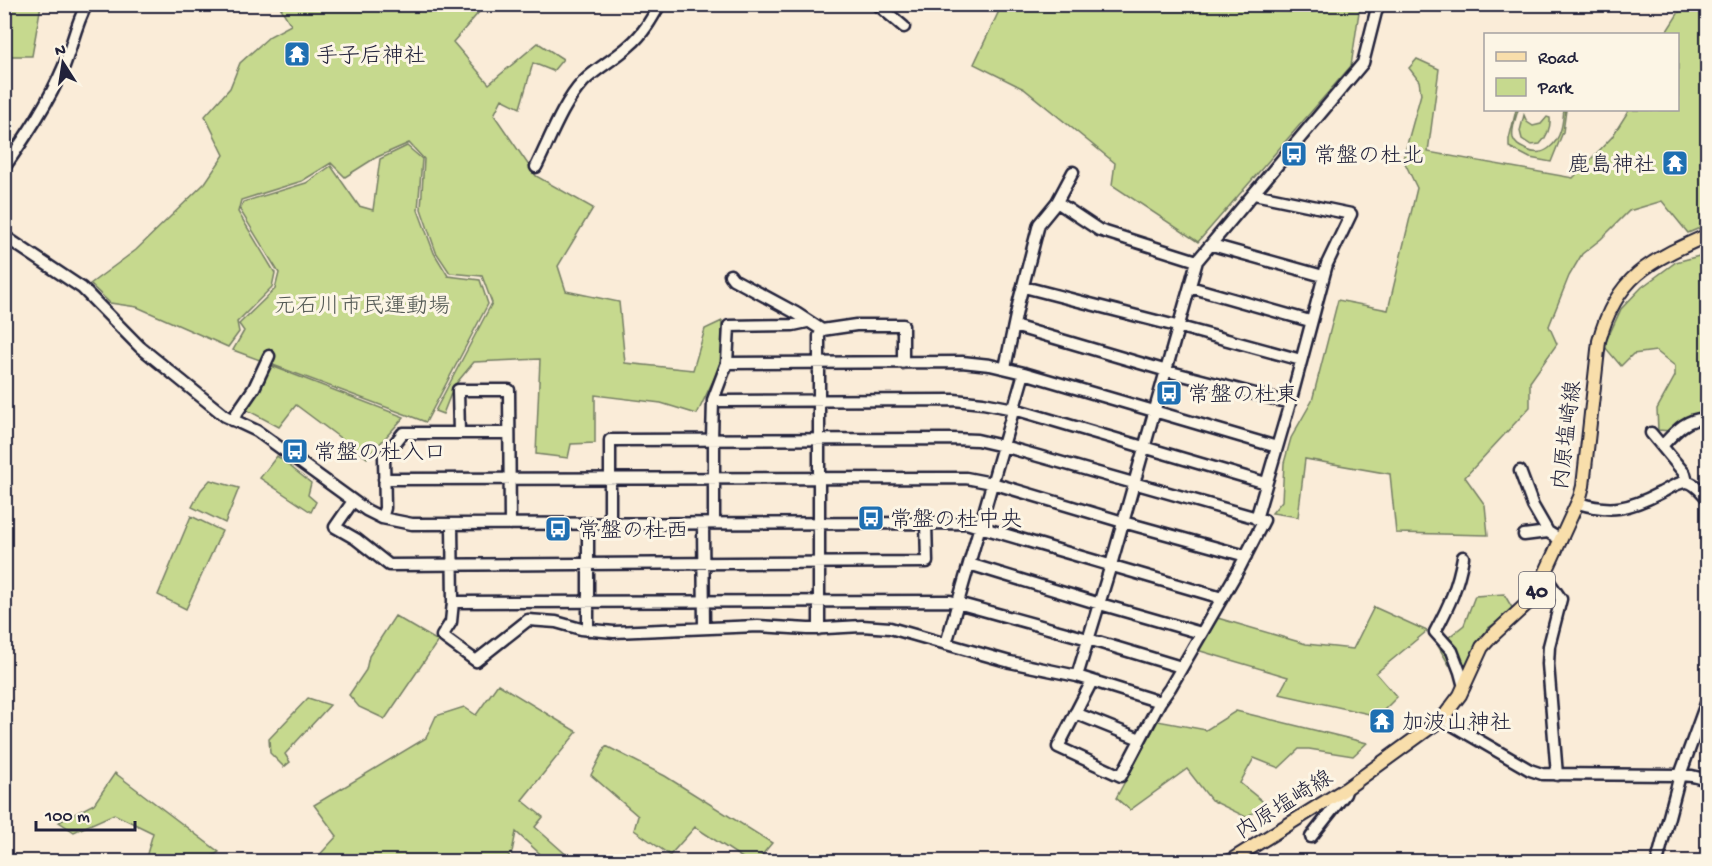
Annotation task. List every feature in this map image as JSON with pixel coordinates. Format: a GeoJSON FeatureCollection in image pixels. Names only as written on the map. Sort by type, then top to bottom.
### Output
{"type":"FeatureCollection","features":[{"type":"Feature","properties":{"kind":"main road","name":"内原塩崎線"},"geometry":{"type":"LineString","coordinates":[[1228,861],[1347,788],[1442,718],[1456,702],[1482,647],[1531,600],[1545,576],[1578,504],[1583,486],[1599,341],[1610,307],[1617,295],[1637,273],[1665,255],[1707,235]]}},
{"type":"Feature","properties":{"kind":"street"},"geometry":{"type":"LineString","coordinates":[[4,168],[56,82],[87,4]]}},
{"type":"Feature","properties":{"kind":"street"},"geometry":{"type":"LineString","coordinates":[[536,167],[574,92],[593,73],[639,36],[650,23],[660,4]]}},
{"type":"Feature","properties":{"kind":"street"},"geometry":{"type":"LineString","coordinates":[[877,4],[904,27]]}},
{"type":"Feature","properties":{"kind":"street"},"geometry":{"type":"LineString","coordinates":[[1077,676],[1100,604],[1197,261],[1363,63],[1377,4]]}},
{"type":"Feature","properties":{"kind":"street"},"geometry":{"type":"LineString","coordinates":[[1005,368],[1039,225],[1057,202],[1073,172]]}},
{"type":"Feature","properties":{"kind":"street"},"geometry":{"type":"LineString","coordinates":[[1254,194],[1351,214],[1323,276],[1290,403],[1256,519]]}},
{"type":"Feature","properties":{"kind":"street"},"geometry":{"type":"LineString","coordinates":[[1057,202],[1099,230],[1197,261]]}},
{"type":"Feature","properties":{"kind":"street"},"geometry":{"type":"LineString","coordinates":[[4,236],[82,288],[140,347],[232,420],[257,431],[353,501],[382,518],[412,524],[966,523],[1222,598]]}},
{"type":"Feature","properties":{"kind":"street"},"geometry":{"type":"LineString","coordinates":[[1212,245],[1323,276]]}},
{"type":"Feature","properties":{"kind":"street"},"geometry":{"type":"LineString","coordinates":[[730,275],[733,279],[796,313],[822,330],[856,325],[903,325],[903,363]]}},
{"type":"Feature","properties":{"kind":"street"},"geometry":{"type":"LineString","coordinates":[[1024,287],[1301,360]]}},
{"type":"Feature","properties":{"kind":"street"},"geometry":{"type":"LineString","coordinates":[[1190,287],[1310,321]]}},
{"type":"Feature","properties":{"kind":"street"},"geometry":{"type":"LineString","coordinates":[[704,627],[703,564],[714,478],[713,400],[727,363],[729,326],[793,325],[807,322]]}},
{"type":"Feature","properties":{"kind":"street"},"geometry":{"type":"LineString","coordinates":[[1014,326],[1167,371],[1290,403]]}},
{"type":"Feature","properties":{"kind":"street"},"geometry":{"type":"LineString","coordinates":[[819,629],[819,336],[822,330]]}},
{"type":"Feature","properties":{"kind":"street"},"geometry":{"type":"LineString","coordinates":[[232,420],[254,388],[269,356]]}},
{"type":"Feature","properties":{"kind":"street"},"geometry":{"type":"LineString","coordinates":[[727,363],[969,363],[1005,368],[1277,447]]}},
{"type":"Feature","properties":{"kind":"street"},"geometry":{"type":"LineString","coordinates":[[946,644],[1024,373]]}},
{"type":"Feature","properties":{"kind":"street"},"geometry":{"type":"LineString","coordinates":[[459,433],[458,390],[509,390],[510,524]]}},
{"type":"Feature","properties":{"kind":"street"},"geometry":{"type":"LineString","coordinates":[[713,400],[954,400],[983,403],[1266,483]]}},
{"type":"Feature","properties":{"kind":"street"},"geometry":{"type":"LineString","coordinates":[[1662,446],[1688,422],[1694,419],[1707,419]]}},
{"type":"Feature","properties":{"kind":"street"},"geometry":{"type":"LineString","coordinates":[[382,518],[385,508],[384,457],[403,433],[509,433]]}},
{"type":"Feature","properties":{"kind":"street"},"geometry":{"type":"LineString","coordinates":[[1651,433],[1685,474],[1687,482]]}},
{"type":"Feature","properties":{"kind":"street"},"geometry":{"type":"LineString","coordinates":[[610,523],[610,440],[713,439],[966,439],[1003,446],[1264,520],[1246,556],[1160,702],[1121,776],[1058,747],[1092,681]]}},
{"type":"Feature","properties":{"kind":"street"},"geometry":{"type":"LineString","coordinates":[[1520,471],[1533,506],[1548,532],[1561,540]]}},
{"type":"Feature","properties":{"kind":"street"},"geometry":{"type":"LineString","coordinates":[[384,479],[955,477],[992,483],[1246,556]]}},
{"type":"Feature","properties":{"kind":"street"},"geometry":{"type":"LineString","coordinates":[[1578,504],[1598,509],[1622,507],[1647,500],[1680,483],[1687,482],[1694,484],[1707,499]]}},
{"type":"Feature","properties":{"kind":"street"},"geometry":{"type":"LineString","coordinates":[[353,501],[335,527],[356,539],[389,564],[927,562],[926,522]]}},
{"type":"Feature","properties":{"kind":"street"},"geometry":{"type":"LineString","coordinates":[[453,524],[453,602],[451,622],[442,636],[476,661],[528,620],[556,622],[588,630],[614,632],[667,631],[704,627],[758,626],[819,629],[862,626],[890,628],[1010,662],[1077,676],[1160,702]]}},
{"type":"Feature","properties":{"kind":"street"},"geometry":{"type":"LineString","coordinates":[[588,524],[588,630]]}},
{"type":"Feature","properties":{"kind":"street"},"geometry":{"type":"LineString","coordinates":[[1524,535],[1548,532]]}},
{"type":"Feature","properties":{"kind":"street"},"geometry":{"type":"LineString","coordinates":[[1463,557],[1460,578],[1453,597],[1435,632],[1452,651],[1464,687]]}},
{"type":"Feature","properties":{"kind":"street"},"geometry":{"type":"LineString","coordinates":[[969,564],[1201,633]]}},
{"type":"Feature","properties":{"kind":"street"},"geometry":{"type":"LineString","coordinates":[[1545,576],[1562,599],[1549,646],[1548,664],[1557,775]]}},
{"type":"Feature","properties":{"kind":"street"},"geometry":{"type":"LineString","coordinates":[[453,602],[950,601],[1181,667]]}},
{"type":"Feature","properties":{"kind":"street"},"geometry":{"type":"LineString","coordinates":[[1657,861],[1680,775],[1707,698]]}},
{"type":"Feature","properties":{"kind":"street"},"geometry":{"type":"LineString","coordinates":[[1075,714],[1140,739]]}},
{"type":"Feature","properties":{"kind":"street"},"geometry":{"type":"LineString","coordinates":[[1442,718],[1530,770],[1542,774],[1680,775],[1707,780]]}},
{"type":"Feature","properties":{"kind":"street"},"geometry":{"type":"LineString","coordinates":[[1311,837],[1345,794],[1347,788]]}},
{"type":"Feature","properties":{"kind":"green space"},"geometry":{"type":"Polygon","coordinates":[[[1000,4],[1360,5],[1351,66],[1198,242],[1112,185],[1115,163],[1024,89],[974,64],[1000,4]]]}},
{"type":"Feature","properties":{"kind":"green space"},"geometry":{"type":"Polygon","coordinates":[[[4,5],[41,5],[32,56],[12,56],[5,53],[4,5]]]}},
{"type":"Feature","properties":{"kind":"green space"},"geometry":{"type":"Polygon","coordinates":[[[279,5],[483,5],[453,42],[489,84],[538,43],[563,59],[553,71],[533,63],[520,108],[502,99],[494,115],[536,176],[593,208],[558,266],[566,291],[619,302],[625,363],[693,370],[705,329],[722,321],[722,362],[697,414],[661,403],[595,395],[595,443],[571,444],[568,458],[536,454],[540,359],[474,362],[454,386],[443,414],[435,411],[492,303],[482,276],[450,273],[436,252],[421,209],[424,159],[409,143],[375,158],[345,177],[331,163],[302,181],[241,200],[238,212],[275,273],[272,287],[237,322],[239,332],[228,347],[137,307],[110,303],[90,284],[136,250],[205,183],[224,155],[205,116],[230,88],[240,63],[270,36],[291,25],[279,5]]]}},
{"type":"Feature","properties":{"kind":"green space"},"geometry":{"type":"Polygon","coordinates":[[[1697,5],[1705,5],[1707,13],[1707,225],[1688,233],[1662,201],[1629,211],[1582,254],[1569,276],[1549,326],[1557,344],[1530,382],[1530,407],[1465,477],[1485,505],[1488,535],[1396,533],[1390,474],[1305,459],[1298,517],[1272,513],[1282,501],[1284,463],[1291,438],[1312,401],[1338,300],[1388,310],[1417,188],[1403,159],[1421,94],[1419,81],[1409,68],[1417,59],[1439,69],[1428,152],[1573,178],[1612,137],[1628,111],[1679,111],[1679,33],[1666,33],[1679,12],[1697,5]]]}},
{"type":"Feature","properties":{"kind":"green space"},"geometry":{"type":"Polygon","coordinates":[[[1516,111],[1518,111],[1513,131],[1514,140],[1523,148],[1533,152],[1544,151],[1553,145],[1559,135],[1564,111],[1566,111],[1563,132],[1551,162],[1530,158],[1509,147],[1516,111]]]}},
{"type":"Feature","properties":{"kind":"green space"},"geometry":{"type":"Polygon","coordinates":[[[1524,115],[1527,122],[1533,126],[1541,124],[1547,117],[1550,118],[1548,132],[1540,144],[1531,145],[1522,139],[1520,131],[1524,115]]]}},
{"type":"Feature","properties":{"kind":"green space","name":"元石川市民運動場"},"geometry":{"type":"Polygon","coordinates":[[[407,146],[422,159],[418,210],[434,253],[448,276],[480,280],[488,304],[426,422],[233,350],[244,331],[239,324],[275,289],[279,273],[240,210],[243,202],[306,183],[331,166],[359,206],[373,210],[380,159],[407,146]]]}},
{"type":"Feature","properties":{"kind":"green space"},"geometry":{"type":"Polygon","coordinates":[[[1707,254],[1707,416],[1672,431],[1658,430],[1657,409],[1675,376],[1675,366],[1656,351],[1633,354],[1621,366],[1604,346],[1621,309],[1642,287],[1676,262],[1707,254]]]}},
{"type":"Feature","properties":{"kind":"green space"},"geometry":{"type":"Polygon","coordinates":[[[269,365],[404,417],[367,458],[296,405],[279,427],[247,410],[269,365]]]}},
{"type":"Feature","properties":{"kind":"green space"},"geometry":{"type":"Polygon","coordinates":[[[277,456],[311,483],[308,495],[316,502],[311,512],[260,478],[277,456]]]}},
{"type":"Feature","properties":{"kind":"green space"},"geometry":{"type":"Polygon","coordinates":[[[210,480],[239,488],[225,523],[192,507],[201,490],[210,480]]]}},
{"type":"Feature","properties":{"kind":"green space"},"geometry":{"type":"Polygon","coordinates":[[[191,516],[222,531],[186,609],[158,595],[191,516]]]}},
{"type":"Feature","properties":{"kind":"green space"},"geometry":{"type":"Polygon","coordinates":[[[1504,594],[1514,611],[1488,628],[1463,672],[1449,665],[1438,646],[1464,625],[1475,596],[1504,594]]]}},
{"type":"Feature","properties":{"kind":"green space"},"geometry":{"type":"Polygon","coordinates":[[[1374,607],[1427,631],[1376,673],[1397,697],[1378,716],[1279,694],[1288,677],[1197,650],[1214,617],[1306,644],[1353,649],[1374,607]]]}},
{"type":"Feature","properties":{"kind":"green space"},"geometry":{"type":"Polygon","coordinates":[[[395,616],[438,641],[385,719],[359,707],[349,695],[366,670],[369,656],[395,616]]]}},
{"type":"Feature","properties":{"kind":"green space"},"geometry":{"type":"Polygon","coordinates":[[[498,684],[577,732],[522,800],[543,817],[535,827],[570,858],[567,861],[548,861],[516,832],[512,852],[505,861],[314,861],[337,836],[314,805],[426,738],[436,716],[464,707],[476,715],[498,684]]]}},
{"type":"Feature","properties":{"kind":"green space"},"geometry":{"type":"Polygon","coordinates":[[[308,698],[330,705],[285,754],[290,762],[284,767],[270,753],[269,739],[308,698]]]}},
{"type":"Feature","properties":{"kind":"green space"},"geometry":{"type":"Polygon","coordinates":[[[1236,711],[1367,743],[1353,756],[1299,749],[1279,768],[1254,758],[1240,783],[1267,805],[1246,817],[1211,800],[1187,769],[1130,810],[1116,798],[1158,721],[1206,730],[1236,711]]]}},
{"type":"Feature","properties":{"kind":"green space"},"geometry":{"type":"Polygon","coordinates":[[[606,746],[665,776],[772,843],[757,861],[747,861],[695,827],[670,855],[634,830],[638,816],[591,775],[606,746]]]}},
{"type":"Feature","properties":{"kind":"green space"},"geometry":{"type":"Polygon","coordinates":[[[115,773],[219,852],[205,861],[145,861],[153,833],[114,814],[74,832],[59,822],[94,804],[115,773]]]}},
{"type":"Feature","properties":{"kind":"place","name":"手子后神社"},"geometry":{"type":"Point","coordinates":[297,54]}},
{"type":"Feature","properties":{"kind":"place","name":"常盤の杜北"},"geometry":{"type":"Point","coordinates":[1294,154]}},
{"type":"Feature","properties":{"kind":"place","name":"鹿島神社"},"geometry":{"type":"Point","coordinates":[1675,163]}},
{"type":"Feature","properties":{"kind":"place","name":"常盤の杜東"},"geometry":{"type":"Point","coordinates":[1169,393]}},
{"type":"Feature","properties":{"kind":"place","name":"常盤の杜入口"},"geometry":{"type":"Point","coordinates":[295,451]}},
{"type":"Feature","properties":{"kind":"place","name":"常盤の杜中央"},"geometry":{"type":"Point","coordinates":[871,518]}},
{"type":"Feature","properties":{"kind":"place","name":"常盤の杜西"},"geometry":{"type":"Point","coordinates":[558,529]}},
{"type":"Feature","properties":{"kind":"place","name":"加波山神社"},"geometry":{"type":"Point","coordinates":[1382,721]}}]}
